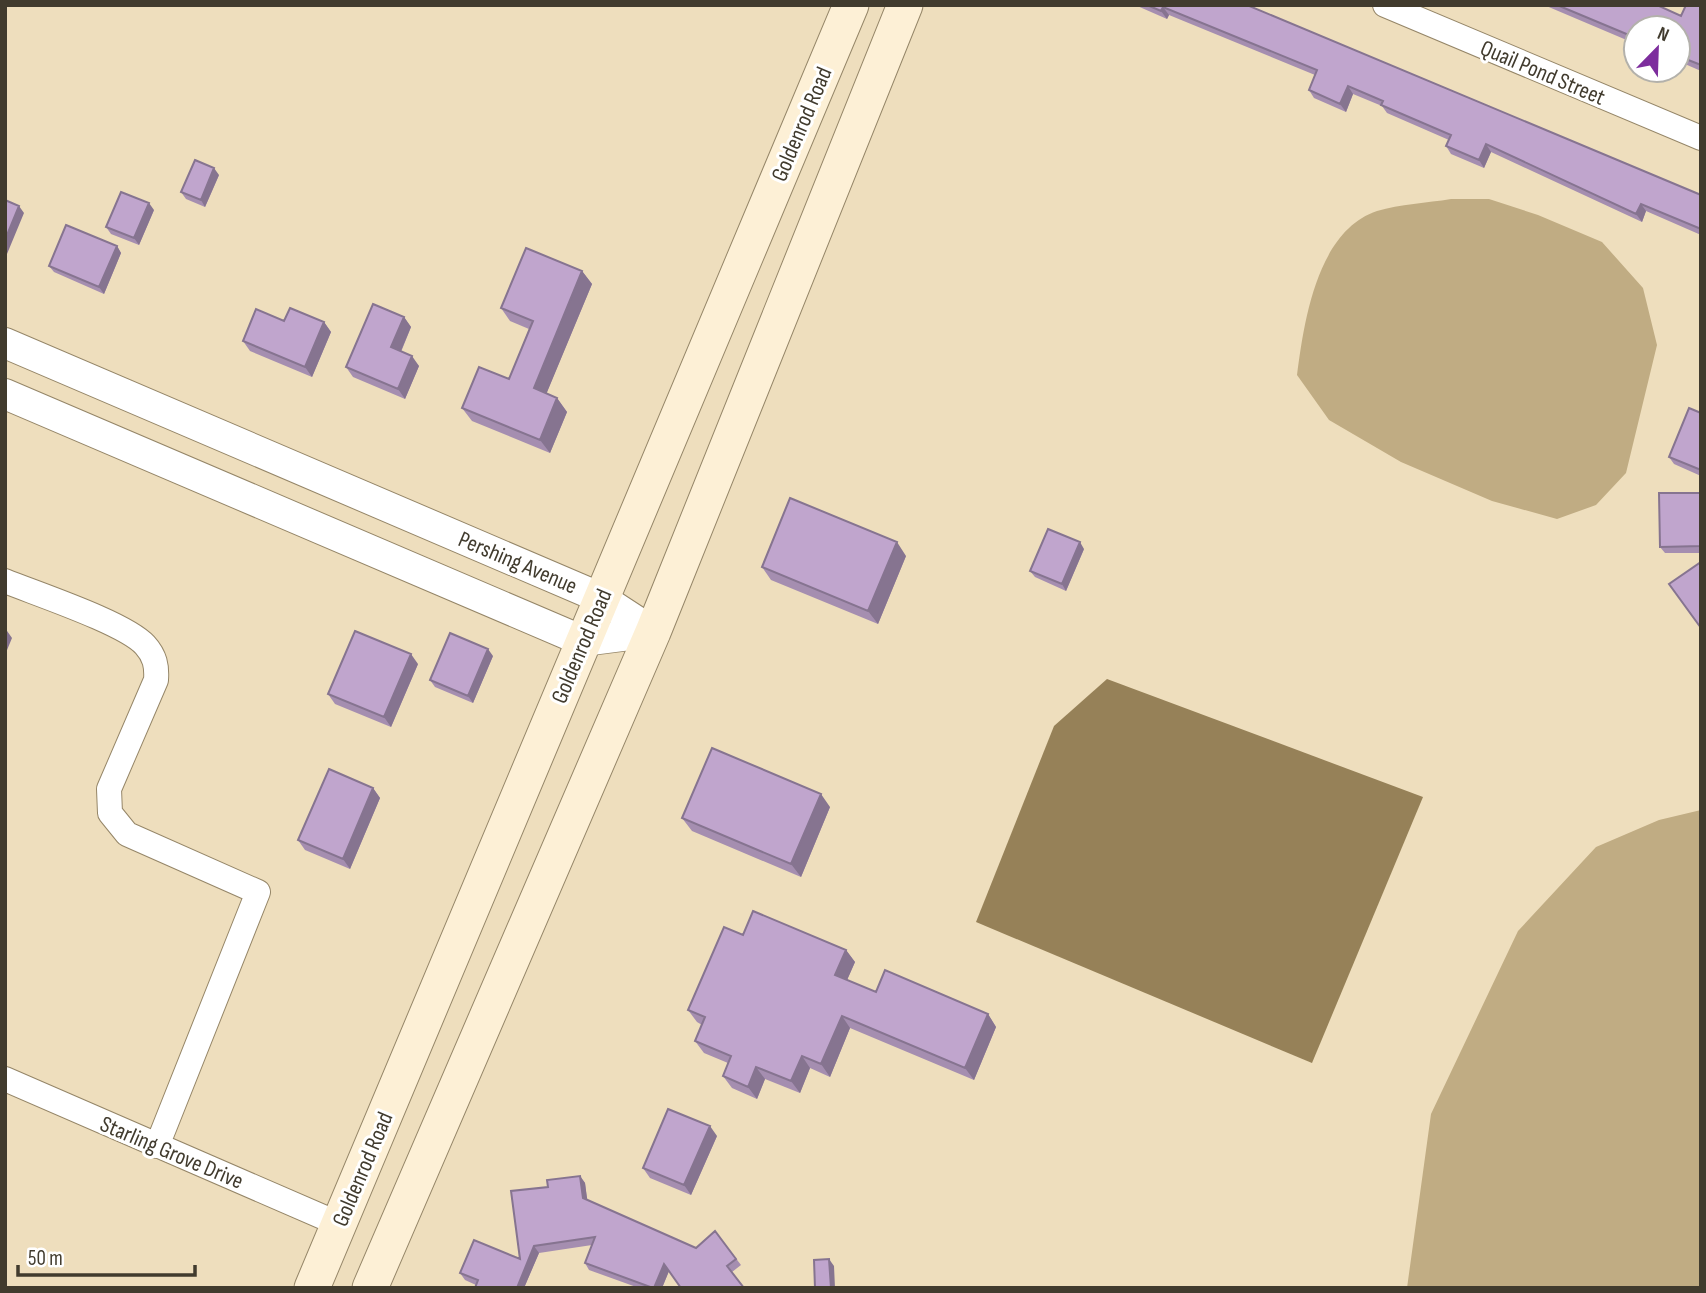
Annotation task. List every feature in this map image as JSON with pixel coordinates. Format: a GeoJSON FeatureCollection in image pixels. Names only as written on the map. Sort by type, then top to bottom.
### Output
{"type":"FeatureCollection","features":[{"type":"Feature","properties":{"kind":"main road","name":"Goldenrod Road"},"geometry":{"type":"LineString","coordinates":[[312,1288],[851,5]]}},
{"type":"Feature","properties":{"kind":"main road"},"geometry":{"type":"LineString","coordinates":[[803,256],[808,185],[884,5]]}},
{"type":"Feature","properties":{"kind":"main road"},"geometry":{"type":"LineString","coordinates":[[370,1288],[653,632],[905,5]]}},
{"type":"Feature","properties":{"kind":"street","name":"Quail Pond Street"},"geometry":{"type":"LineString","coordinates":[[1385,5],[1701,138]]}},
{"type":"Feature","properties":{"kind":"street","name":"Pershing Avenue"},"geometry":{"type":"LineString","coordinates":[[5,343],[601,597],[653,632]]}},
{"type":"Feature","properties":{"kind":"street","name":"Pershing Avenue"},"geometry":{"type":"LineString","coordinates":[[7,397],[583,641]]}},
{"type":"Feature","properties":{"kind":"street"},"geometry":{"type":"LineString","coordinates":[[5,581],[117,627],[144,643],[157,667],[156,680],[109,789],[110,813],[127,834],[258,892],[157,1146]]}},
{"type":"Feature","properties":{"kind":"street"},"geometry":{"type":"LineString","coordinates":[[583,641],[653,632]]}},
{"type":"Feature","properties":{"kind":"street","name":"Starling Grove Drive"},"geometry":{"type":"LineString","coordinates":[[5,1079],[339,1224]]}},
{"type":"Feature","properties":{"kind":"shaded area"},"geometry":{"type":"Polygon","coordinates":[[[1451,199],[1489,199],[1538,215],[1602,242],[1643,288],[1657,345],[1626,473],[1596,505],[1557,519],[1492,501],[1401,462],[1329,420],[1297,375],[1304,330],[1317,281],[1340,238],[1357,222],[1377,211],[1451,199]]]}},
{"type":"Feature","properties":{"kind":"shaded area"},"geometry":{"type":"Polygon","coordinates":[[[1107,679],[1423,797],[1312,1063],[976,922],[1054,726],[1107,679]]]}},
{"type":"Feature","properties":{"kind":"shaded area"},"geometry":{"type":"Polygon","coordinates":[[[1701,810],[1701,1288],[1407,1288],[1431,1114],[1518,931],[1596,847],[1659,820],[1701,810]]]}},
{"type":"Feature","properties":{"kind":"building"},"geometry":{"type":"Polygon","coordinates":[[[1147,5],[1247,5],[1701,195],[1701,229],[1641,204],[1636,214],[1486,144],[1479,160],[1446,146],[1451,135],[1381,105],[1383,101],[1348,86],[1340,104],[1309,90],[1317,70],[1163,7],[1161,11],[1147,5]]]}},
{"type":"Feature","properties":{"kind":"building"},"geometry":{"type":"Polygon","coordinates":[[[1557,5],[1657,5],[1677,14],[1622,14],[1622,32],[1557,5]]]}},
{"type":"Feature","properties":{"kind":"building"},"geometry":{"type":"Polygon","coordinates":[[[1686,5],[1701,5],[1701,65],[1692,61],[1692,14],[1682,14],[1686,5]]]}},
{"type":"Feature","properties":{"kind":"building"},"geometry":{"type":"Polygon","coordinates":[[[195,160],[214,168],[201,200],[181,192],[195,160]]]}},
{"type":"Feature","properties":{"kind":"building"},"geometry":{"type":"Polygon","coordinates":[[[121,192],[149,203],[134,238],[106,227],[121,192]]]}},
{"type":"Feature","properties":{"kind":"building"},"geometry":{"type":"Polygon","coordinates":[[[5,200],[19,206],[5,240],[5,200]]]}},
{"type":"Feature","properties":{"kind":"building"},"geometry":{"type":"Polygon","coordinates":[[[66,225],[117,246],[99,287],[49,266],[66,225]]]}},
{"type":"Feature","properties":{"kind":"building"},"geometry":{"type":"Polygon","coordinates":[[[526,248],[582,271],[534,388],[557,398],[540,440],[462,408],[479,367],[509,379],[533,321],[501,308],[526,248]]]}},
{"type":"Feature","properties":{"kind":"building"},"geometry":{"type":"Polygon","coordinates":[[[373,304],[404,317],[391,347],[412,356],[398,389],[346,367],[373,304]]]}},
{"type":"Feature","properties":{"kind":"building"},"geometry":{"type":"Polygon","coordinates":[[[290,308],[324,322],[305,367],[243,341],[256,309],[284,321],[290,308]]]}},
{"type":"Feature","properties":{"kind":"building"},"geometry":{"type":"Polygon","coordinates":[[[1689,408],[1701,413],[1701,470],[1669,457],[1689,408]]]}},
{"type":"Feature","properties":{"kind":"building"},"geometry":{"type":"Polygon","coordinates":[[[1659,493],[1701,493],[1701,546],[1660,547],[1659,493]]]}},
{"type":"Feature","properties":{"kind":"building"},"geometry":{"type":"Polygon","coordinates":[[[790,498],[897,542],[868,611],[762,567],[790,498]]]}},
{"type":"Feature","properties":{"kind":"building"},"geometry":{"type":"Polygon","coordinates":[[[1048,529],[1080,542],[1062,584],[1030,571],[1048,529]]]}},
{"type":"Feature","properties":{"kind":"building"},"geometry":{"type":"Polygon","coordinates":[[[1701,562],[1701,628],[1669,584],[1701,562]]]}},
{"type":"Feature","properties":{"kind":"building"},"geometry":{"type":"Polygon","coordinates":[[[355,631],[411,654],[384,717],[328,694],[355,631]]]}},
{"type":"Feature","properties":{"kind":"building"},"geometry":{"type":"Polygon","coordinates":[[[450,633],[488,649],[468,696],[430,680],[450,633]]]}},
{"type":"Feature","properties":{"kind":"building"},"geometry":{"type":"Polygon","coordinates":[[[712,748],[821,794],[791,864],[682,818],[712,748]]]}},
{"type":"Feature","properties":{"kind":"building"},"geometry":{"type":"Polygon","coordinates":[[[329,769],[373,788],[343,859],[298,840],[329,769]]]}},
{"type":"Feature","properties":{"kind":"building"},"geometry":{"type":"Polygon","coordinates":[[[753,911],[846,950],[835,975],[876,992],[885,970],[988,1014],[965,1068],[842,1016],[821,1064],[802,1056],[791,1081],[756,1067],[748,1087],[723,1076],[731,1056],[695,1041],[705,1017],[688,1010],[724,927],[743,935],[753,911]]]}},
{"type":"Feature","properties":{"kind":"building"},"geometry":{"type":"Polygon","coordinates":[[[668,1109],[710,1126],[684,1185],[643,1168],[668,1109]]]}},
{"type":"Feature","properties":{"kind":"building"},"geometry":{"type":"Polygon","coordinates":[[[580,1176],[583,1198],[696,1248],[715,1231],[736,1259],[727,1266],[744,1288],[681,1288],[664,1264],[653,1288],[585,1263],[595,1237],[534,1246],[517,1288],[475,1288],[478,1280],[460,1273],[474,1240],[520,1259],[511,1191],[548,1187],[547,1180],[580,1176]]]}},
{"type":"Feature","properties":{"kind":"building"},"geometry":{"type":"Polygon","coordinates":[[[829,1259],[831,1288],[815,1288],[814,1260],[829,1259]]]}}]}
